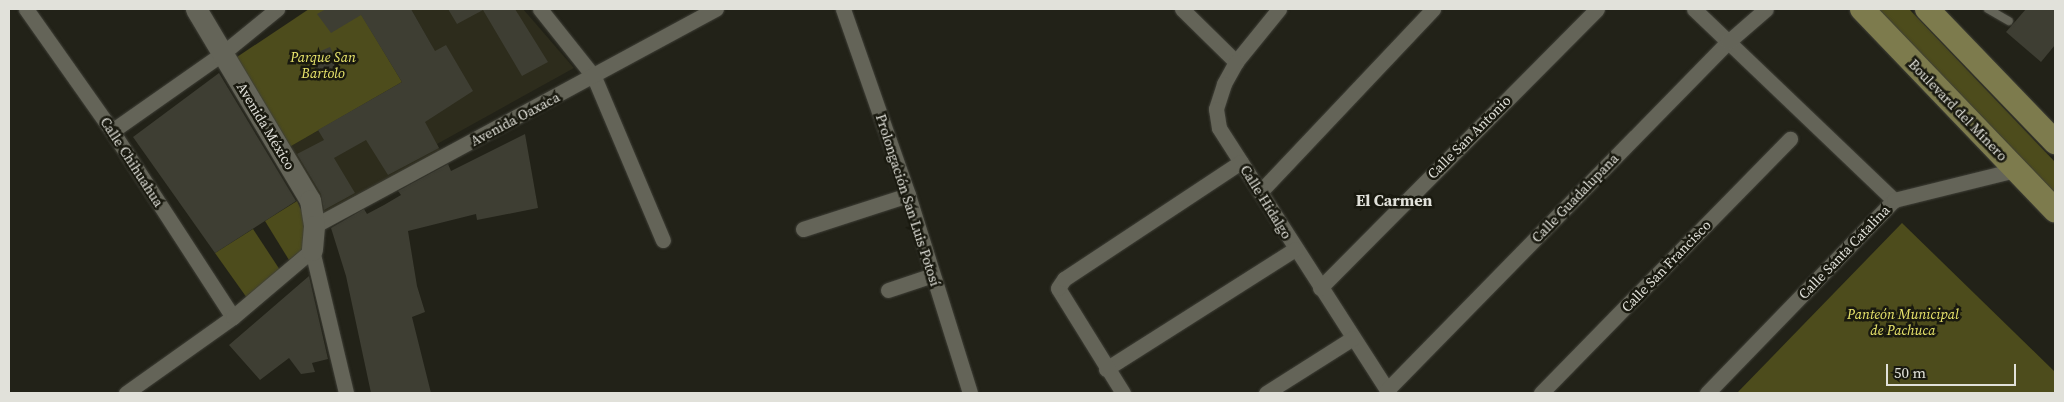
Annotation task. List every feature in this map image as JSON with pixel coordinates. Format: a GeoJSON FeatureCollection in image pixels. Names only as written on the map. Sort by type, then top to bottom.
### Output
{"type":"FeatureCollection","features":[{"type":"Feature","properties":{"kind":"main road","name":"Boulevard del Minero"},"geometry":{"type":"LineString","coordinates":[[1862,9],[2055,210]]}},
{"type":"Feature","properties":{"kind":"main road"},"geometry":{"type":"LineString","coordinates":[[1927,9],[2055,142]]}},
{"type":"Feature","properties":{"kind":"street","name":"Calle Chihuahua"},"geometry":{"type":"LineString","coordinates":[[26,9],[112,130],[233,317]]}},
{"type":"Feature","properties":{"kind":"street","name":"Avenida México"},"geometry":{"type":"LineString","coordinates":[[196,9],[310,200],[314,226],[312,250]]}},
{"type":"Feature","properties":{"kind":"street"},"geometry":{"type":"LineString","coordinates":[[112,130],[223,53],[277,9]]}},
{"type":"Feature","properties":{"kind":"street"},"geometry":{"type":"LineString","coordinates":[[540,9],[594,77],[664,240]]}},
{"type":"Feature","properties":{"kind":"street","name":"Avenida Oaxaca"},"geometry":{"type":"LineString","coordinates":[[314,226],[594,77],[716,9]]}},
{"type":"Feature","properties":{"kind":"street","name":"Prolongación San Luis Potosí"},"geometry":{"type":"LineString","coordinates":[[843,9],[934,275],[967,392]]}},
{"type":"Feature","properties":{"kind":"street"},"geometry":{"type":"LineString","coordinates":[[1182,9],[1236,62]]}},
{"type":"Feature","properties":{"kind":"street","name":"Calle Hidalgo"},"geometry":{"type":"LineString","coordinates":[[1279,9],[1236,62],[1216,109],[1219,128],[1388,392]]}},
{"type":"Feature","properties":{"kind":"street"},"geometry":{"type":"LineString","coordinates":[[1260,192],[1433,9]]}},
{"type":"Feature","properties":{"kind":"street","name":"Calle San Antonio"},"geometry":{"type":"LineString","coordinates":[[1320,288],[1597,9]]}},
{"type":"Feature","properties":{"kind":"street"},"geometry":{"type":"LineString","coordinates":[[1694,9],[1894,200]]}},
{"type":"Feature","properties":{"kind":"street","name":"Calle Guadalupana"},"geometry":{"type":"LineString","coordinates":[[1388,392],[1728,42],[1766,9]]}},
{"type":"Feature","properties":{"kind":"street","name":"Calle San Francisco"},"geometry":{"type":"LineString","coordinates":[[1541,393],[1790,139]]}},
{"type":"Feature","properties":{"kind":"street"},"geometry":{"type":"LineString","coordinates":[[1122,393],[1058,288],[1064,279],[1241,162]]}},
{"type":"Feature","properties":{"kind":"street","name":"Calle Santa Catalina"},"geometry":{"type":"LineString","coordinates":[[1707,393],[1894,200],[2015,170]]}},
{"type":"Feature","properties":{"kind":"street"},"geometry":{"type":"LineString","coordinates":[[803,228],[908,195]]}},
{"type":"Feature","properties":{"kind":"street"},"geometry":{"type":"LineString","coordinates":[[1106,369],[1295,249]]}},
{"type":"Feature","properties":{"kind":"street"},"geometry":{"type":"LineString","coordinates":[[126,393],[233,317],[312,250],[346,393]]}},
{"type":"Feature","properties":{"kind":"street"},"geometry":{"type":"LineString","coordinates":[[888,290],[934,275]]}},
{"type":"Feature","properties":{"kind":"street"},"geometry":{"type":"LineString","coordinates":[[1266,393],[1353,338]]}},
{"type":"Feature","properties":{"kind":"lane"},"geometry":{"type":"LineString","coordinates":[[1988,9],[2009,21]]}},
{"type":"Feature","properties":{"kind":"shaded area"},"geometry":{"type":"Polygon","coordinates":[[[411,9],[523,9],[574,68],[437,144],[444,157],[321,221],[286,149],[402,82],[394,69],[432,46],[411,9]]]}},
{"type":"Feature","properties":{"kind":"green space","name":"Parque San Bartolo"},"geometry":{"type":"Polygon","coordinates":[[[309,9],[358,9],[402,82],[286,149],[231,61],[309,9]]]}},
{"type":"Feature","properties":{"kind":"green space"},"geometry":{"type":"Polygon","coordinates":[[[1878,9],[1909,9],[2055,162],[2055,195],[1878,9]]]}},
{"type":"Feature","properties":{"kind":"green space"},"geometry":{"type":"Polygon","coordinates":[[[297,201],[309,227],[303,249],[289,260],[265,221],[297,201]]]}},
{"type":"Feature","properties":{"kind":"green space","name":"Panteón Municipal de Pachuca"},"geometry":{"type":"Polygon","coordinates":[[[1902,223],[2055,372],[2055,393],[1737,393],[1902,223]]]}},
{"type":"Feature","properties":{"kind":"green space"},"geometry":{"type":"Polygon","coordinates":[[[253,229],[280,270],[247,298],[215,253],[253,229]]]}},
{"type":"Feature","properties":{"kind":"building"},"geometry":{"type":"Polygon","coordinates":[[[326,9],[411,9],[435,51],[446,45],[473,91],[425,122],[439,148],[388,175],[366,140],[334,158],[355,193],[324,210],[321,194],[297,154],[324,140],[318,130],[402,82],[361,15],[331,33],[317,14],[326,9]]]}},
{"type":"Feature","properties":{"kind":"building"},"geometry":{"type":"Polygon","coordinates":[[[448,9],[515,9],[548,62],[522,76],[483,10],[457,24],[448,9]]]}},
{"type":"Feature","properties":{"kind":"building"},"geometry":{"type":"Polygon","coordinates":[[[2026,9],[2055,9],[2055,45],[2041,62],[2006,32],[2026,9]]]}},
{"type":"Feature","properties":{"kind":"building"},"geometry":{"type":"Polygon","coordinates":[[[330,47],[337,61],[334,70],[325,74],[316,70],[313,62],[316,53],[330,47]]]}},
{"type":"Feature","properties":{"kind":"building"},"geometry":{"type":"Polygon","coordinates":[[[219,73],[296,201],[215,253],[133,137],[219,73]]]}},
{"type":"Feature","properties":{"kind":"building"},"geometry":{"type":"Polygon","coordinates":[[[525,134],[538,208],[477,220],[476,214],[408,231],[417,286],[425,312],[412,317],[431,393],[371,393],[346,276],[331,228],[364,209],[367,214],[384,205],[401,195],[398,191],[448,164],[451,171],[525,134]]]}},
{"type":"Feature","properties":{"kind":"building"},"geometry":{"type":"Polygon","coordinates":[[[309,276],[328,359],[312,363],[315,372],[301,374],[289,358],[260,380],[229,345],[309,276]]]}},
{"type":"Feature","properties":{"kind":"district","name":"El Carmen"},"geometry":{"type":"Point","coordinates":[1394,200]}}]}
